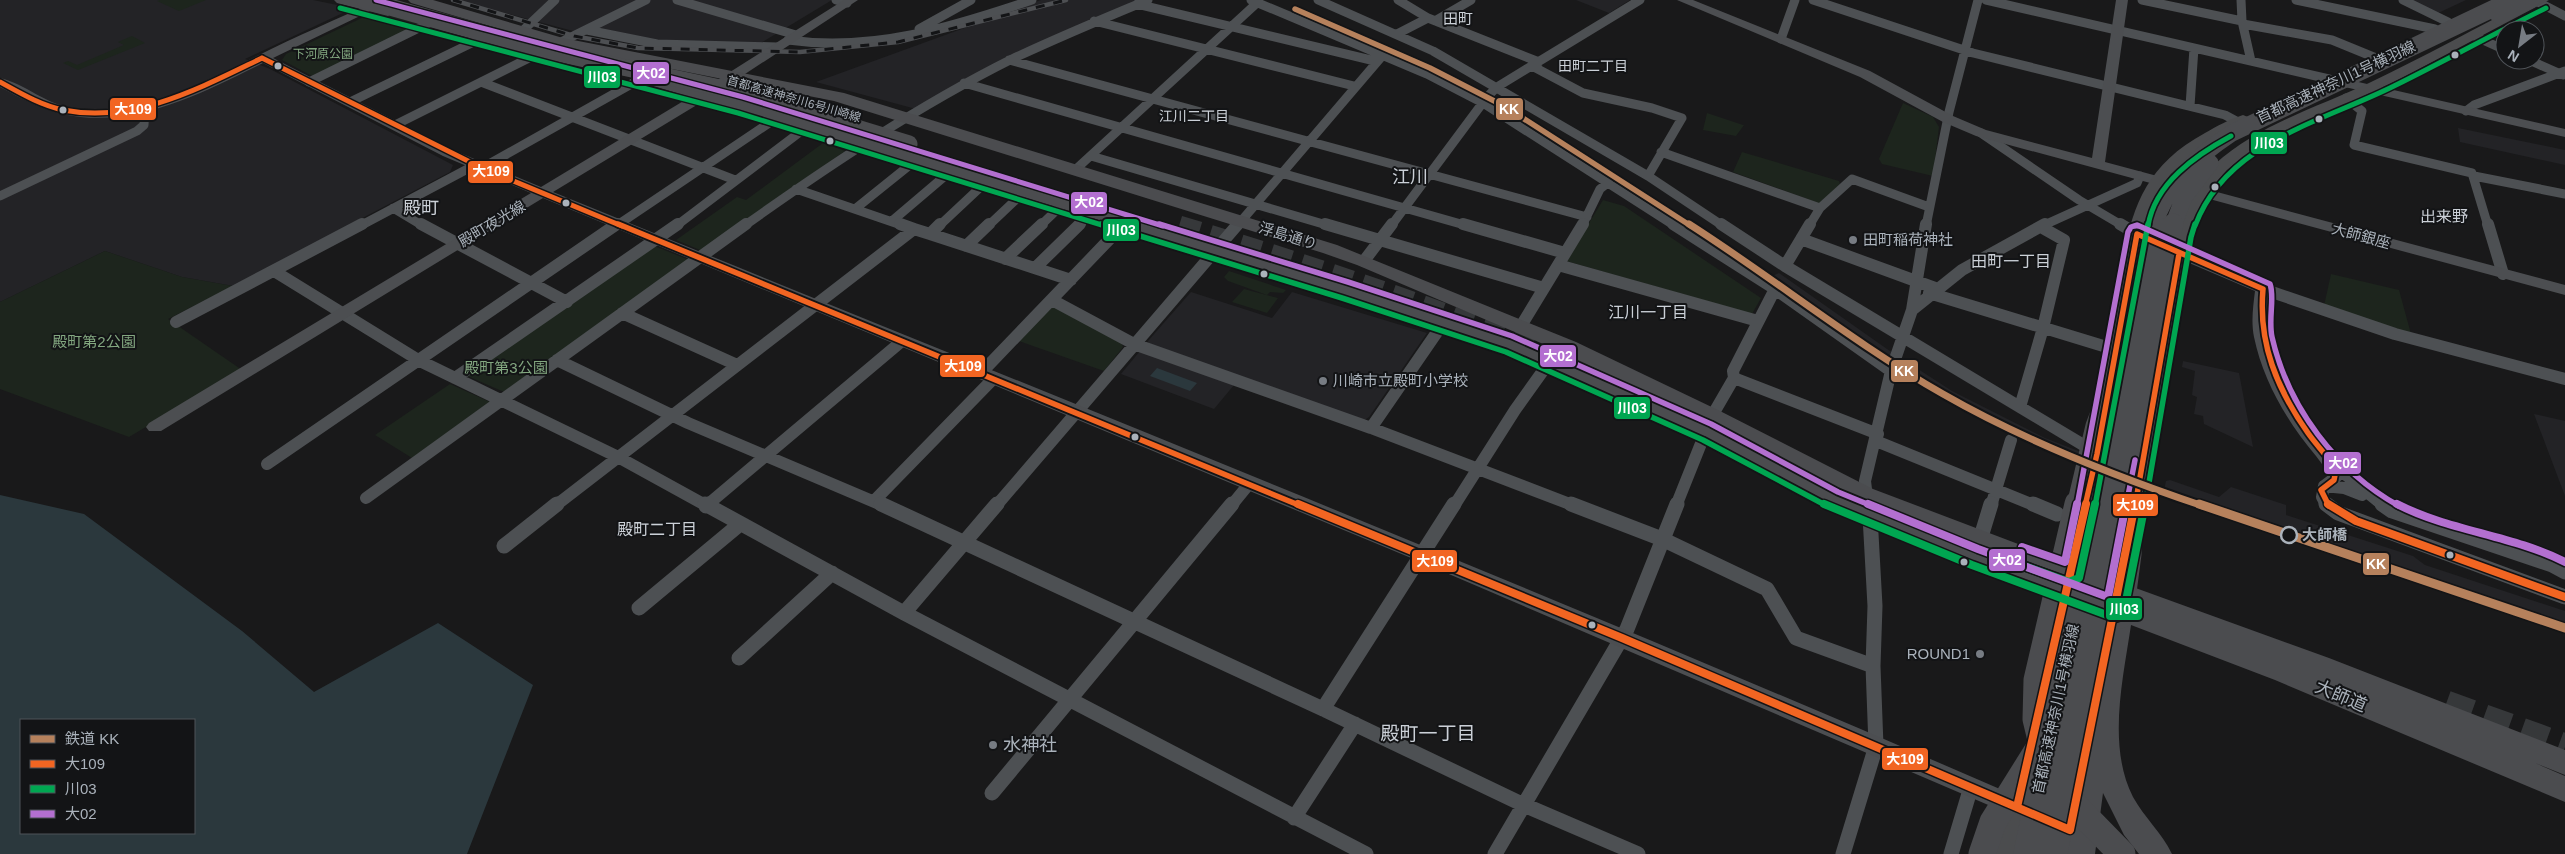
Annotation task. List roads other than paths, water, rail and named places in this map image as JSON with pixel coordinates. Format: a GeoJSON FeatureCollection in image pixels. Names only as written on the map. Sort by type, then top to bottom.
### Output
{"type":"FeatureCollection","features":[{"type":"Feature","properties":{"kind":"highway","name":"浮島通り"},"geometry":{"type":"LineString","coordinates":[[342,0],[375,2],[429,23],[482,38],[705,94],[916,160],[1126,222],[1444,322],[1550,360],[1710,424]]}},
{"type":"Feature","properties":{"kind":"highway","name":"首都高速神奈川6号川崎線"},"geometry":{"type":"LineString","coordinates":[[375,2],[542,50],[661,74],[777,102],[1183,222],[788,96],[711,76],[520,36],[395,0]]}},
{"type":"Feature","properties":{"kind":"highway","name":"浮島通り"},"geometry":{"type":"LineString","coordinates":[[416,0],[561,42],[813,91],[1075,170],[1364,261],[1569,346],[1710,424],[1834,500],[1867,505],[1980,540],[2069,583]]}},
{"type":"Feature","properties":{"kind":"highway","name":"首都高速神奈川1号横羽線"},"geometry":{"type":"LineString","coordinates":[[2027,854],[2136,319],[2149,246],[2161,202],[2174,180],[2195,157],[2217,141],[2250,123],[2510,0]]}},
{"type":"Feature","properties":{"kind":"highway","name":"首都高速神奈川1号横羽線"},"geometry":{"type":"LineString","coordinates":[[2054,854],[2171,228],[2181,200],[2197,177],[2215,160],[2248,137],[2537,1]]}},
{"type":"Feature","properties":{"kind":"highway"},"geometry":{"type":"LineString","coordinates":[[2122,854],[2077,808],[2051,769],[2037,732],[2034,697],[2096,426],[2136,319]]}},
{"type":"Feature","properties":{"kind":"highway"},"geometry":{"type":"LineString","coordinates":[[2128,460],[2128,554],[2105,708],[2105,741],[2111,779],[2119,797],[2138,831],[2157,854]]}},
{"type":"Feature","properties":{"kind":"highway","name":"浮島通り"},"geometry":{"type":"LineString","coordinates":[[1867,505],[2117,600]]}},
{"type":"Feature","properties":{"kind":"highway","name":"大師道"},"geometry":{"type":"LineString","coordinates":[[2117,600],[2320,666],[2565,763]]}},
{"type":"Feature","properties":{"kind":"highway","name":"大師道"},"geometry":{"type":"LineString","coordinates":[[2117,600],[2565,789]]}},
{"type":"Feature","properties":{"kind":"highway"},"geometry":{"type":"LineString","coordinates":[[2072,846],[2091,779],[2107,646]]}},
{"type":"Feature","properties":{"kind":"highway"},"geometry":{"type":"LineString","coordinates":[[1982,854],[1998,814],[2053,726]]}},
{"type":"Feature","properties":{"kind":"highway"},"geometry":{"type":"LineString","coordinates":[[1970,854],[1975,833],[1982,822],[1990,814],[2017,807]]}},
{"type":"Feature","properties":{"kind":"main road"},"geometry":{"type":"LineString","coordinates":[[2006,854],[2097,454],[2141,216],[2157,181],[2192,148],[2238,122],[2495,0]]}},
{"type":"Feature","properties":{"kind":"main road"},"geometry":{"type":"LineString","coordinates":[[2072,846],[2160,364],[2178,254],[2184,227],[2199,192],[2221,167],[2241,152],[2346,98],[2474,36],[2537,1]]}},
{"type":"Feature","properties":{"kind":"street"},"geometry":{"type":"LineString","coordinates":[[507,44],[555,0]]}},
{"type":"Feature","properties":{"kind":"street"},"geometry":{"type":"LineString","coordinates":[[561,42],[646,0]]}},
{"type":"Feature","properties":{"kind":"street"},"geometry":{"type":"LineString","coordinates":[[677,0],[792,38],[803,44],[840,44],[906,35],[959,24],[1032,0]]}},
{"type":"Feature","properties":{"kind":"street"},"geometry":{"type":"LineString","coordinates":[[906,35],[971,0]]}},
{"type":"Feature","properties":{"kind":"street"},"geometry":{"type":"LineString","coordinates":[[366,498],[699,257],[864,144],[964,83],[1009,60],[1094,21],[1148,0]]}},
{"type":"Feature","properties":{"kind":"street"},"geometry":{"type":"LineString","coordinates":[[1318,0],[1434,51],[1497,87],[1648,176],[1784,266],[2097,454]]}},
{"type":"Feature","properties":{"kind":"street"},"geometry":{"type":"LineString","coordinates":[[1398,0],[1432,20],[1536,64],[1583,93],[1682,118],[1648,176]]}},
{"type":"Feature","properties":{"kind":"street"},"geometry":{"type":"LineString","coordinates":[[1397,34],[1432,20],[1471,0]]}},
{"type":"Feature","properties":{"kind":"street"},"geometry":{"type":"LineString","coordinates":[[1364,261],[1497,87],[1640,0]]}},
{"type":"Feature","properties":{"kind":"street","name":"大師銀座"},"geometry":{"type":"LineString","coordinates":[[1683,0],[1865,74],[1948,119],[1981,133],[2565,290]]}},
{"type":"Feature","properties":{"kind":"street"},"geometry":{"type":"LineString","coordinates":[[1781,39],[1795,0]]}},
{"type":"Feature","properties":{"kind":"street"},"geometry":{"type":"LineString","coordinates":[[1813,0],[1965,50],[2225,115],[2238,122]]}},
{"type":"Feature","properties":{"kind":"street"},"geometry":{"type":"LineString","coordinates":[[1843,854],[1876,746],[1873,666],[1875,606],[1865,481],[1877,438],[1891,371],[1901,336],[1912,310],[1929,207],[1948,119],[1978,0]]}},
{"type":"Feature","properties":{"kind":"street"},"geometry":{"type":"LineString","coordinates":[[1986,0],[2565,133]]}},
{"type":"Feature","properties":{"kind":"street"},"geometry":{"type":"LineString","coordinates":[[2098,165],[2122,0]]}},
{"type":"Feature","properties":{"kind":"street"},"geometry":{"type":"LineString","coordinates":[[2142,0],[2243,23],[2332,40],[2376,58]]}},
{"type":"Feature","properties":{"kind":"street"},"geometry":{"type":"LineString","coordinates":[[2241,0],[2243,23],[2251,61]]}},
{"type":"Feature","properties":{"kind":"street"},"geometry":{"type":"LineString","coordinates":[[2296,0],[2434,29]]}},
{"type":"Feature","properties":{"kind":"street"},"geometry":{"type":"LineString","coordinates":[[2403,0],[2495,45]]}},
{"type":"Feature","properties":{"kind":"street","name":"殿町夜光線"},"geometry":{"type":"LineString","coordinates":[[155,427],[705,94],[845,1]]}},
{"type":"Feature","properties":{"kind":"street"},"geometry":{"type":"LineString","coordinates":[[1075,170],[1206,49],[1254,1],[1360,47],[1379,58]]}},
{"type":"Feature","properties":{"kind":"street"},"geometry":{"type":"LineString","coordinates":[[2537,1],[2565,16]]}},
{"type":"Feature","properties":{"kind":"street"},"geometry":{"type":"LineString","coordinates":[[0,82],[52,106],[73,112],[104,113],[145,107],[190,92],[375,2]]}},
{"type":"Feature","properties":{"kind":"street"},"geometry":{"type":"LineString","coordinates":[[1137,4],[1379,58],[1427,74],[1483,103],[1609,182],[1775,290],[1891,371]]}},
{"type":"Feature","properties":{"kind":"street"},"geometry":{"type":"LineString","coordinates":[[1094,21],[1354,86]]}},
{"type":"Feature","properties":{"kind":"street"},"geometry":{"type":"LineString","coordinates":[[308,82],[429,23]]}},
{"type":"Feature","properties":{"kind":"street"},"geometry":{"type":"LineString","coordinates":[[587,30],[617,40],[643,43],[689,46],[777,47]]}},
{"type":"Feature","properties":{"kind":"street"},"geometry":{"type":"LineString","coordinates":[[350,102],[482,38]]}},
{"type":"Feature","properties":{"kind":"street"},"geometry":{"type":"LineString","coordinates":[[2190,106],[2194,48]]}},
{"type":"Feature","properties":{"kind":"street"},"geometry":{"type":"LineString","coordinates":[[395,125],[539,53]]}},
{"type":"Feature","properties":{"kind":"street"},"geometry":{"type":"LineString","coordinates":[[262,58],[479,166],[1424,555],[1971,786],[2017,807],[2072,846]]}},
{"type":"Feature","properties":{"kind":"street"},"geometry":{"type":"LineString","coordinates":[[904,612],[1379,58]]}},
{"type":"Feature","properties":{"kind":"street"},"geometry":{"type":"LineString","coordinates":[[1009,60],[1431,173],[1587,217]]}},
{"type":"Feature","properties":{"kind":"street"},"geometry":{"type":"LineString","coordinates":[[2545,66],[2563,73]]}},
{"type":"Feature","properties":{"kind":"street"},"geometry":{"type":"LineString","coordinates":[[2466,111],[2474,105],[2563,73]]}},
{"type":"Feature","properties":{"kind":"street"},"geometry":{"type":"LineString","coordinates":[[176,322],[393,208],[479,166],[642,78]]}},
{"type":"Feature","properties":{"kind":"street"},"geometry":{"type":"LineString","coordinates":[[481,82],[734,180]]}},
{"type":"Feature","properties":{"kind":"street"},"geometry":{"type":"LineString","coordinates":[[964,83],[1565,254]]}},
{"type":"Feature","properties":{"kind":"street"},"geometry":{"type":"LineString","coordinates":[[2346,98],[2362,112],[2354,145],[2472,173],[2474,176],[2565,194]]}},
{"type":"Feature","properties":{"kind":"street"},"geometry":{"type":"LineString","coordinates":[[0,196],[137,131],[144,125],[145,107]]}},
{"type":"Feature","properties":{"kind":"street"},"geometry":{"type":"LineString","coordinates":[[267,464],[420,361],[531,282],[778,117]]}},
{"type":"Feature","properties":{"kind":"street"},"geometry":{"type":"LineString","coordinates":[[455,378],[657,240],[808,126]]}},
{"type":"Feature","properties":{"kind":"street"},"geometry":{"type":"LineString","coordinates":[[1981,133],[2089,206],[2137,234],[2178,254],[2264,289],[2395,334],[2565,379]]}},
{"type":"Feature","properties":{"kind":"street"},"geometry":{"type":"LineString","coordinates":[[1661,152],[1820,208]]}},
{"type":"Feature","properties":{"kind":"street"},"geometry":{"type":"LineString","coordinates":[[1091,156],[1544,288]]}},
{"type":"Feature","properties":{"kind":"street"},"geometry":{"type":"LineString","coordinates":[[855,209],[916,160]]}},
{"type":"Feature","properties":{"kind":"street"},"geometry":{"type":"LineString","coordinates":[[892,221],[952,170]]}},
{"type":"Feature","properties":{"kind":"street"},"geometry":{"type":"LineString","coordinates":[[1912,310],[1932,290],[1957,271],[2041,227],[2137,183],[2140,176]]}},
{"type":"Feature","properties":{"kind":"street"},"geometry":{"type":"LineString","coordinates":[[2474,176],[2504,274]]}},
{"type":"Feature","properties":{"kind":"street"},"geometry":{"type":"LineString","coordinates":[[1784,266],[1820,208],[1852,178],[1929,207]]}},
{"type":"Feature","properties":{"kind":"street"},"geometry":{"type":"LineString","coordinates":[[930,234],[986,181]]}},
{"type":"Feature","properties":{"kind":"street"},"geometry":{"type":"LineString","coordinates":[[1521,326],[1587,217],[1600,189],[1609,182]]}},
{"type":"Feature","properties":{"kind":"street"},"geometry":{"type":"LineString","coordinates":[[796,189],[1071,280]]}},
{"type":"Feature","properties":{"kind":"street"},"geometry":{"type":"LineString","coordinates":[[966,246],[1024,192]]}},
{"type":"Feature","properties":{"kind":"street"},"geometry":{"type":"LineString","coordinates":[[1006,259],[1063,204]]}},
{"type":"Feature","properties":{"kind":"street"},"geometry":{"type":"LineString","coordinates":[[393,208],[457,245],[567,302]]}},
{"type":"Feature","properties":{"kind":"street"},"geometry":{"type":"LineString","coordinates":[[1035,268],[1092,212]]}},
{"type":"Feature","properties":{"kind":"street"},"geometry":{"type":"LineString","coordinates":[[874,501],[987,376],[1052,300],[1126,222]]}},
{"type":"Feature","properties":{"kind":"street"},"geometry":{"type":"LineString","coordinates":[[2020,407],[2043,328],[2064,240],[2041,227]]}},
{"type":"Feature","properties":{"kind":"street"},"geometry":{"type":"LineString","coordinates":[[504,546],[670,415],[914,228]]}},
{"type":"Feature","properties":{"kind":"street"},"geometry":{"type":"LineString","coordinates":[[1801,239],[1916,281],[1932,290],[2043,328],[2160,364]]}},
{"type":"Feature","properties":{"kind":"street"},"geometry":{"type":"LineString","coordinates":[[1558,265],[1758,320]]}},
{"type":"Feature","properties":{"kind":"street"},"geometry":{"type":"LineString","coordinates":[[274,271],[420,361],[618,457],[904,612],[1294,818],[1366,854]]}},
{"type":"Feature","properties":{"kind":"street"},"geometry":{"type":"LineString","coordinates":[[2264,289],[2260,308],[2261,331],[2283,393],[2307,433],[2334,465],[2382,506]]}},
{"type":"Feature","properties":{"kind":"street"},"geometry":{"type":"LineString","coordinates":[[1495,854],[1622,638],[1710,424],[1734,378],[1733,371],[1775,290]]}},
{"type":"Feature","properties":{"kind":"street"},"geometry":{"type":"LineString","coordinates":[[1052,300],[1134,344],[1370,428],[1662,539],[1767,589],[1796,638],[1873,666]]}},
{"type":"Feature","properties":{"kind":"street"},"geometry":{"type":"LineString","coordinates":[[622,313],[737,365]]}},
{"type":"Feature","properties":{"kind":"street"},"geometry":{"type":"LineString","coordinates":[[1370,428],[1444,322]]}},
{"type":"Feature","properties":{"kind":"street"},"geometry":{"type":"LineString","coordinates":[[706,506],[902,341]]}},
{"type":"Feature","properties":{"kind":"street"},"geometry":{"type":"LineString","coordinates":[[1323,709],[1424,555],[1477,469],[1550,360],[1555,354],[1569,346]]}},
{"type":"Feature","properties":{"kind":"street"},"geometry":{"type":"LineString","coordinates":[[557,360],[670,415],[874,501],[1135,621],[1524,805],[1638,854]]}},
{"type":"Feature","properties":{"kind":"street"},"geometry":{"type":"LineString","coordinates":[[1734,378],[1996,490],[2057,514]]}},
{"type":"Feature","properties":{"kind":"street"},"geometry":{"type":"LineString","coordinates":[[1980,540],[2011,440]]}},
{"type":"Feature","properties":{"kind":"street"},"geometry":{"type":"LineString","coordinates":[[2334,465],[2336,477],[2324,486],[2322,497],[2326,505],[2347,517],[2565,597]]}},
{"type":"Feature","properties":{"kind":"street"},"geometry":{"type":"LineString","coordinates":[[992,793],[1249,484]]}},
{"type":"Feature","properties":{"kind":"street"},"geometry":{"type":"LineString","coordinates":[[2324,486],[2344,488],[2406,517],[2552,565],[2565,572]]}},
{"type":"Feature","properties":{"kind":"street"},"geometry":{"type":"LineString","coordinates":[[639,608],[740,524]]}},
{"type":"Feature","properties":{"kind":"street"},"geometry":{"type":"LineString","coordinates":[[739,658],[832,573]]}},
{"type":"Feature","properties":{"kind":"street"},"geometry":{"type":"LineString","coordinates":[[1294,818],[1354,724]]}},
{"type":"Feature","properties":{"kind":"street"},"geometry":{"type":"LineString","coordinates":[[1951,854],[1971,786]]}},
{"type":"Feature","properties":{"kind":"tunnel"},"geometry":{"type":"LineString","coordinates":[[1179,226],[1286,259],[1391,295],[1496,333],[1599,376]]}},
{"type":"Feature","properties":{"kind":"tunnel"},"geometry":{"type":"LineString","coordinates":[[2446,704],[2565,747]]}},
{"type":"Feature","properties":{"kind":"railway"},"geometry":{"type":"LineString","coordinates":[[453,0],[574,36],[638,48],[800,52],[898,42],[1066,0]]}},
{"type":"Feature","properties":{"kind":"rail line","name":"KK"},"geometry":{"type":"LineString","coordinates":[[1295,9],[1430,68],[1504,106],[1712,239],[1899,368],[1944,395],[2037,443],[2186,500],[2565,628]]}},
{"type":"Feature","properties":{"kind":"place","name":"田町稲荷神社"},"geometry":{"type":"Point","coordinates":[1853,240]}},
{"type":"Feature","properties":{"kind":"place","name":"川崎市立殿町小学校"},"geometry":{"type":"Point","coordinates":[1323,381]}},
{"type":"Feature","properties":{"kind":"place","name":"大師橋"},"geometry":{"type":"Point","coordinates":[2289,535]}},
{"type":"Feature","properties":{"kind":"place","name":"ROUND1"},"geometry":{"type":"Point","coordinates":[1980,654]}},
{"type":"Feature","properties":{"kind":"place","name":"水神社"},"geometry":{"type":"Point","coordinates":[993,745]}},
{"type":"Feature","properties":{"kind":"district","name":"田町"},"geometry":{"type":"Point","coordinates":[1458,19]}},
{"type":"Feature","properties":{"kind":"district","name":"田町二丁目"},"geometry":{"type":"Point","coordinates":[1593,66]}},
{"type":"Feature","properties":{"kind":"district","name":"江川二丁目"},"geometry":{"type":"Point","coordinates":[1194,116]}},
{"type":"Feature","properties":{"kind":"district","name":"江川"},"geometry":{"type":"Point","coordinates":[1410,177]}},
{"type":"Feature","properties":{"kind":"district","name":"殿町"},"geometry":{"type":"Point","coordinates":[421,208]}},
{"type":"Feature","properties":{"kind":"district","name":"出来野"},"geometry":{"type":"Point","coordinates":[2444,216]}},
{"type":"Feature","properties":{"kind":"district","name":"田町一丁目"},"geometry":{"type":"Point","coordinates":[2011,261]}},
{"type":"Feature","properties":{"kind":"district","name":"江川一丁目"},"geometry":{"type":"Point","coordinates":[1648,312]}},
{"type":"Feature","properties":{"kind":"district","name":"殿町二丁目"},"geometry":{"type":"Point","coordinates":[657,529]}},
{"type":"Feature","properties":{"kind":"district","name":"殿町一丁目"},"geometry":{"type":"Point","coordinates":[1428,733]}},
{"type":"Feature","properties":{"kind":"park label","name":"下河原公園"},"geometry":{"type":"Point","coordinates":[323,54]}},
{"type":"Feature","properties":{"kind":"park label","name":"殿町第2公園"},"geometry":{"type":"Point","coordinates":[94,342]}},
{"type":"Feature","properties":{"kind":"park label","name":"殿町第3公園"},"geometry":{"type":"Point","coordinates":[506,368]}}]}
